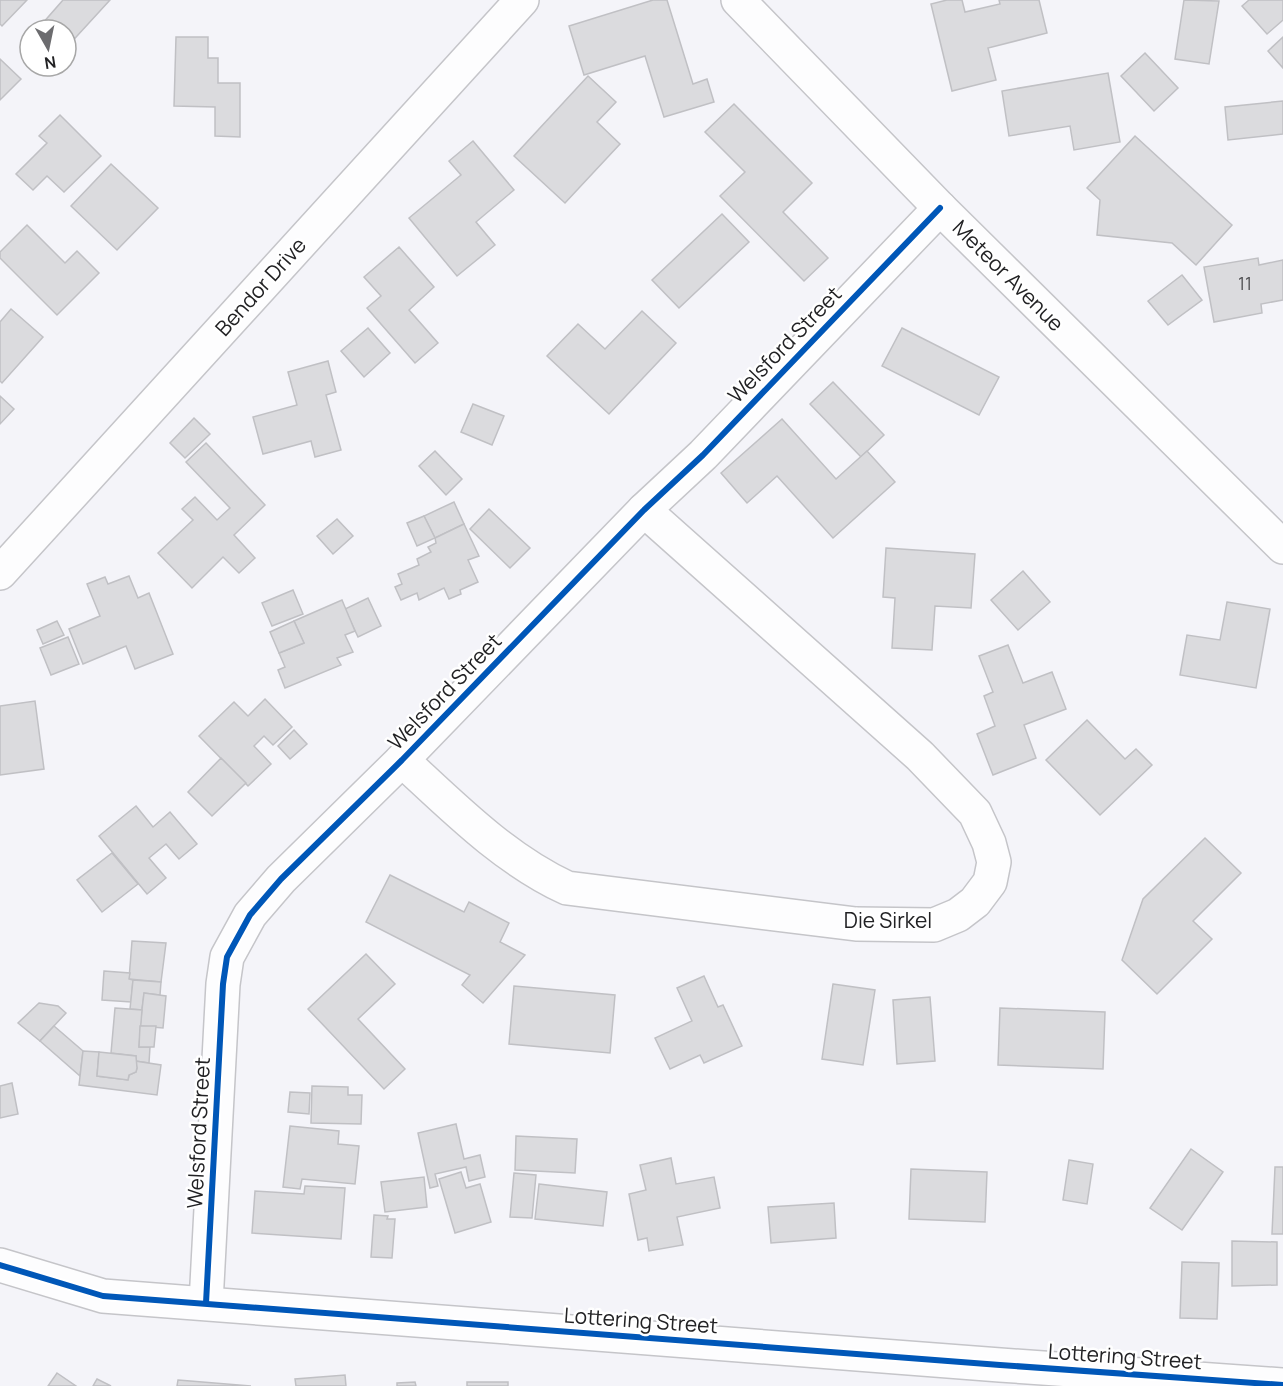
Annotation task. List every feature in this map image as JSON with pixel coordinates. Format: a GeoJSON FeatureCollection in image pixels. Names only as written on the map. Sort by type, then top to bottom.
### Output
{"type":"FeatureCollection","features":[{"type":"Feature","properties":{"kind":"street","name":"Bendor Drive"},"geometry":{"type":"LineString","coordinates":[[0,573],[522,0]]}},
{"type":"Feature","properties":{"kind":"street","name":"Meteor Avenue"},"geometry":{"type":"LineString","coordinates":[[738,0],[940,208],[1283,547]]}},
{"type":"Feature","properties":{"kind":"street","name":"Welsford Street"},"geometry":{"type":"LineString","coordinates":[[206,1303],[223,984],[227,957],[250,915],[281,879],[402,760],[644,510],[711,446],[940,208]]}},
{"type":"Feature","properties":{"kind":"street","name":"Die Sirkel"},"geometry":{"type":"LineString","coordinates":[[402,760],[474,827],[543,877],[567,888],[868,924],[934,925],[958,915],[975,902],[990,882],[994,862],[989,843],[975,813],[920,756],[644,510]]}},
{"type":"Feature","properties":{"kind":"street","name":"Lottering Street"},"geometry":{"type":"LineString","coordinates":[[0,1265],[104,1296],[206,1303],[999,1376],[1283,1385]]}},
{"type":"Feature","properties":{"kind":"building"},"geometry":{"type":"Polygon","coordinates":[[[0,0],[27,0],[2,26],[0,24],[0,0]]]}},
{"type":"Feature","properties":{"kind":"building"},"geometry":{"type":"Polygon","coordinates":[[[63,0],[110,0],[78,35],[78,18],[47,18],[63,0]]]}},
{"type":"Feature","properties":{"kind":"building"},"geometry":{"type":"Polygon","coordinates":[[[653,0],[667,0],[693,84],[707,79],[714,102],[664,117],[645,56],[584,75],[569,26],[653,0]]]}},
{"type":"Feature","properties":{"kind":"building"},"geometry":{"type":"Polygon","coordinates":[[[947,0],[962,0],[965,12],[1000,4],[999,0],[1039,0],[1047,33],[988,48],[996,80],[952,91],[931,4],[947,0]]]}},
{"type":"Feature","properties":{"kind":"building"},"geometry":{"type":"Polygon","coordinates":[[[1184,0],[1219,1],[1209,64],[1175,59],[1184,0]]]}},
{"type":"Feature","properties":{"kind":"building"},"geometry":{"type":"Polygon","coordinates":[[[1249,0],[1283,0],[1283,20],[1267,34],[1242,6],[1249,0]]]}},
{"type":"Feature","properties":{"kind":"building"},"geometry":{"type":"Polygon","coordinates":[[[176,37],[208,37],[208,58],[218,58],[218,83],[240,83],[240,137],[215,136],[215,107],[174,106],[176,37]]]}},
{"type":"Feature","properties":{"kind":"building"},"geometry":{"type":"Polygon","coordinates":[[[1283,37],[1283,68],[1268,51],[1283,37]]]}},
{"type":"Feature","properties":{"kind":"building"},"geometry":{"type":"Polygon","coordinates":[[[1145,53],[1178,88],[1154,111],[1121,76],[1145,53]]]}},
{"type":"Feature","properties":{"kind":"building"},"geometry":{"type":"Polygon","coordinates":[[[0,59],[21,79],[0,100],[0,59]]]}},
{"type":"Feature","properties":{"kind":"building"},"geometry":{"type":"Polygon","coordinates":[[[1108,73],[1120,142],[1074,150],[1070,126],[1009,136],[1002,91],[1108,73]]]}},
{"type":"Feature","properties":{"kind":"building"},"geometry":{"type":"Polygon","coordinates":[[[588,76],[616,102],[597,122],[620,144],[565,203],[514,156],[588,76]]]}},
{"type":"Feature","properties":{"kind":"building"},"geometry":{"type":"Polygon","coordinates":[[[1283,101],[1283,134],[1228,140],[1225,107],[1283,101]]]}},
{"type":"Feature","properties":{"kind":"building"},"geometry":{"type":"Polygon","coordinates":[[[734,104],[812,183],[783,212],[828,258],[804,281],[720,196],[745,172],[705,132],[734,104]]]}},
{"type":"Feature","properties":{"kind":"building"},"geometry":{"type":"Polygon","coordinates":[[[60,115],[101,156],[64,192],[47,176],[33,190],[16,174],[47,143],[39,136],[60,115]]]}},
{"type":"Feature","properties":{"kind":"building"},"geometry":{"type":"Polygon","coordinates":[[[1135,136],[1232,225],[1196,265],[1172,243],[1097,235],[1100,200],[1087,188],[1135,136]]]}},
{"type":"Feature","properties":{"kind":"building"},"geometry":{"type":"Polygon","coordinates":[[[473,141],[514,190],[476,222],[495,245],[457,276],[409,218],[461,175],[449,161],[473,141]]]}},
{"type":"Feature","properties":{"kind":"building"},"geometry":{"type":"Polygon","coordinates":[[[111,164],[158,208],[117,250],[71,206],[111,164]]]}},
{"type":"Feature","properties":{"kind":"building"},"geometry":{"type":"Polygon","coordinates":[[[722,214],[749,242],[679,308],[652,280],[722,214]]]}},
{"type":"Feature","properties":{"kind":"building"},"geometry":{"type":"Polygon","coordinates":[[[27,225],[65,263],[77,251],[99,273],[57,315],[0,258],[0,252],[27,225]]]}},
{"type":"Feature","properties":{"kind":"building"},"geometry":{"type":"Polygon","coordinates":[[[399,247],[434,287],[409,310],[438,343],[415,363],[367,308],[381,296],[364,277],[399,247]]]}},
{"type":"Feature","properties":{"kind":"building"},"geometry":{"type":"Polygon","coordinates":[[[1258,258],[1259,265],[1283,260],[1283,300],[1261,304],[1262,313],[1214,322],[1204,267],[1258,258]]]}},
{"type":"Feature","properties":{"kind":"building"},"geometry":{"type":"Polygon","coordinates":[[[1182,275],[1202,300],[1168,325],[1148,301],[1182,275]]]}},
{"type":"Feature","properties":{"kind":"building"},"geometry":{"type":"Polygon","coordinates":[[[11,309],[43,337],[2,383],[0,381],[0,322],[11,309]]]}},
{"type":"Feature","properties":{"kind":"building"},"geometry":{"type":"Polygon","coordinates":[[[642,311],[676,343],[609,414],[547,356],[578,324],[605,349],[642,311]]]}},
{"type":"Feature","properties":{"kind":"building"},"geometry":{"type":"Polygon","coordinates":[[[368,328],[390,353],[364,377],[341,351],[368,328]]]}},
{"type":"Feature","properties":{"kind":"building"},"geometry":{"type":"Polygon","coordinates":[[[902,328],[999,377],[979,415],[882,366],[902,328]]]}},
{"type":"Feature","properties":{"kind":"building"},"geometry":{"type":"Polygon","coordinates":[[[328,361],[336,392],[326,395],[341,450],[315,457],[311,441],[263,454],[253,417],[297,405],[288,372],[328,361]]]}},
{"type":"Feature","properties":{"kind":"building"},"geometry":{"type":"Polygon","coordinates":[[[833,382],[884,435],[861,457],[810,404],[833,382]]]}},
{"type":"Feature","properties":{"kind":"building"},"geometry":{"type":"Polygon","coordinates":[[[0,396],[14,409],[0,424],[0,396]]]}},
{"type":"Feature","properties":{"kind":"building"},"geometry":{"type":"Polygon","coordinates":[[[473,404],[504,416],[492,445],[461,432],[473,404]]]}},
{"type":"Feature","properties":{"kind":"building"},"geometry":{"type":"Polygon","coordinates":[[[194,418],[210,434],[185,458],[170,443],[194,418]]]}},
{"type":"Feature","properties":{"kind":"building"},"geometry":{"type":"Polygon","coordinates":[[[782,419],[836,479],[867,451],[895,482],[833,538],[777,476],[747,503],[721,473],[782,419]]]}},
{"type":"Feature","properties":{"kind":"building"},"geometry":{"type":"Polygon","coordinates":[[[206,443],[265,505],[234,535],[255,558],[239,573],[223,557],[192,588],[158,553],[193,520],[182,509],[195,497],[217,520],[230,508],[186,462],[206,443]]]}},
{"type":"Feature","properties":{"kind":"building"},"geometry":{"type":"Polygon","coordinates":[[[435,451],[462,479],[446,495],[419,466],[435,451]]]}},
{"type":"Feature","properties":{"kind":"building"},"geometry":{"type":"Polygon","coordinates":[[[454,502],[464,524],[435,538],[424,516],[454,502]]]}},
{"type":"Feature","properties":{"kind":"building"},"geometry":{"type":"Polygon","coordinates":[[[489,509],[530,548],[510,568],[470,529],[489,509]]]}},
{"type":"Feature","properties":{"kind":"building"},"geometry":{"type":"Polygon","coordinates":[[[424,516],[435,538],[417,546],[407,523],[424,516]]]}},
{"type":"Feature","properties":{"kind":"building"},"geometry":{"type":"Polygon","coordinates":[[[337,519],[353,536],[333,554],[317,536],[337,519]]]}},
{"type":"Feature","properties":{"kind":"building"},"geometry":{"type":"Polygon","coordinates":[[[464,524],[479,556],[468,560],[478,582],[460,590],[461,594],[449,599],[444,588],[419,600],[417,593],[401,600],[395,587],[402,584],[398,574],[419,565],[417,559],[431,552],[428,547],[436,543],[435,538],[464,524]]]}},
{"type":"Feature","properties":{"kind":"building"},"geometry":{"type":"Polygon","coordinates":[[[886,548],[975,554],[971,608],[935,606],[932,650],[892,648],[895,598],[883,597],[886,548]]]}},
{"type":"Feature","properties":{"kind":"building"},"geometry":{"type":"Polygon","coordinates":[[[1023,571],[1050,602],[1018,630],[991,600],[1023,571]]]}},
{"type":"Feature","properties":{"kind":"building"},"geometry":{"type":"Polygon","coordinates":[[[129,576],[138,598],[149,593],[173,654],[135,669],[126,646],[83,664],[69,629],[100,616],[87,584],[105,577],[108,584],[129,576]]]}},
{"type":"Feature","properties":{"kind":"building"},"geometry":{"type":"Polygon","coordinates":[[[293,590],[303,614],[272,626],[262,603],[293,590]]]}},
{"type":"Feature","properties":{"kind":"building"},"geometry":{"type":"Polygon","coordinates":[[[368,598],[381,626],[358,637],[345,609],[368,598]]]}},
{"type":"Feature","properties":{"kind":"building"},"geometry":{"type":"Polygon","coordinates":[[[342,600],[355,631],[345,635],[353,652],[337,658],[341,665],[285,688],[278,670],[285,667],[279,653],[304,643],[294,621],[342,600]]]}},
{"type":"Feature","properties":{"kind":"building"},"geometry":{"type":"Polygon","coordinates":[[[1227,602],[1270,609],[1256,688],[1180,675],[1187,635],[1220,640],[1227,602]]]}},
{"type":"Feature","properties":{"kind":"building"},"geometry":{"type":"Polygon","coordinates":[[[57,621],[64,635],[43,644],[37,630],[57,621]]]}},
{"type":"Feature","properties":{"kind":"building"},"geometry":{"type":"Polygon","coordinates":[[[294,621],[304,643],[279,653],[270,632],[294,621]]]}},
{"type":"Feature","properties":{"kind":"building"},"geometry":{"type":"Polygon","coordinates":[[[68,637],[79,664],[51,675],[40,648],[68,637]]]}},
{"type":"Feature","properties":{"kind":"building"},"geometry":{"type":"Polygon","coordinates":[[[1008,645],[1023,683],[1052,672],[1066,709],[1024,725],[1036,758],[993,775],[977,734],[995,726],[984,696],[993,692],[979,656],[1008,645]]]}},
{"type":"Feature","properties":{"kind":"building"},"geometry":{"type":"Polygon","coordinates":[[[265,699],[292,727],[273,745],[264,736],[254,746],[271,764],[248,786],[199,736],[234,702],[248,716],[265,699]]]}},
{"type":"Feature","properties":{"kind":"building"},"geometry":{"type":"Polygon","coordinates":[[[35,701],[44,769],[0,775],[0,706],[35,701]]]}},
{"type":"Feature","properties":{"kind":"building"},"geometry":{"type":"Polygon","coordinates":[[[1087,720],[1125,759],[1136,749],[1152,765],[1100,815],[1046,760],[1087,720]]]}},
{"type":"Feature","properties":{"kind":"building"},"geometry":{"type":"Polygon","coordinates":[[[294,730],[307,744],[290,759],[278,746],[294,730]]]}},
{"type":"Feature","properties":{"kind":"building"},"geometry":{"type":"Polygon","coordinates":[[[221,758],[246,783],[212,816],[188,792],[221,758]]]}},
{"type":"Feature","properties":{"kind":"building"},"geometry":{"type":"Polygon","coordinates":[[[136,806],[153,827],[170,812],[197,844],[179,859],[166,844],[149,858],[166,878],[147,894],[99,836],[136,806]]]}},
{"type":"Feature","properties":{"kind":"building"},"geometry":{"type":"Polygon","coordinates":[[[1205,838],[1241,873],[1193,921],[1212,939],[1157,994],[1122,960],[1143,899],[1205,838]]]}},
{"type":"Feature","properties":{"kind":"building"},"geometry":{"type":"Polygon","coordinates":[[[112,853],[138,884],[102,912],[77,880],[112,853]]]}},
{"type":"Feature","properties":{"kind":"building"},"geometry":{"type":"Polygon","coordinates":[[[390,875],[464,912],[469,902],[509,923],[500,942],[525,955],[483,1003],[462,985],[470,975],[366,922],[390,875]]]}},
{"type":"Feature","properties":{"kind":"building"},"geometry":{"type":"Polygon","coordinates":[[[132,941],[166,943],[161,982],[129,979],[132,941]]]}},
{"type":"Feature","properties":{"kind":"building"},"geometry":{"type":"Polygon","coordinates":[[[366,954],[395,984],[358,1019],[405,1069],[384,1089],[308,1009],[366,954]]]}},
{"type":"Feature","properties":{"kind":"building"},"geometry":{"type":"Polygon","coordinates":[[[104,971],[130,973],[129,979],[133,980],[131,1002],[102,1000],[104,971]]]}},
{"type":"Feature","properties":{"kind":"building"},"geometry":{"type":"Polygon","coordinates":[[[704,976],[718,1007],[723,1005],[742,1046],[704,1063],[700,1055],[670,1069],[655,1038],[692,1021],[677,988],[704,976]]]}},
{"type":"Feature","properties":{"kind":"building"},"geometry":{"type":"Polygon","coordinates":[[[133,980],[161,982],[160,995],[144,993],[142,1010],[130,1009],[133,980]]]}},
{"type":"Feature","properties":{"kind":"building"},"geometry":{"type":"Polygon","coordinates":[[[833,984],[875,990],[863,1065],[822,1059],[833,984]]]}},
{"type":"Feature","properties":{"kind":"building"},"geometry":{"type":"Polygon","coordinates":[[[514,986],[615,995],[610,1053],[509,1044],[514,986]]]}},
{"type":"Feature","properties":{"kind":"building"},"geometry":{"type":"Polygon","coordinates":[[[144,993],[166,996],[163,1028],[140,1026],[144,993]]]}},
{"type":"Feature","properties":{"kind":"building"},"geometry":{"type":"Polygon","coordinates":[[[930,997],[935,1061],[897,1064],[893,1000],[930,997]]]}},
{"type":"Feature","properties":{"kind":"building"},"geometry":{"type":"Polygon","coordinates":[[[39,1003],[58,1006],[66,1013],[40,1041],[18,1023],[39,1003]]]}},
{"type":"Feature","properties":{"kind":"building"},"geometry":{"type":"Polygon","coordinates":[[[115,1008],[142,1010],[139,1047],[150,1047],[149,1063],[135,1061],[136,1056],[111,1053],[115,1008]]]}},
{"type":"Feature","properties":{"kind":"building"},"geometry":{"type":"Polygon","coordinates":[[[1000,1008],[1105,1012],[1103,1069],[998,1065],[1000,1008]]]}},
{"type":"Feature","properties":{"kind":"building"},"geometry":{"type":"Polygon","coordinates":[[[54,1026],[83,1051],[80,1076],[40,1041],[54,1026]]]}},
{"type":"Feature","properties":{"kind":"building"},"geometry":{"type":"Polygon","coordinates":[[[140,1026],[156,1026],[154,1047],[139,1047],[140,1026]]]}},
{"type":"Feature","properties":{"kind":"building"},"geometry":{"type":"Polygon","coordinates":[[[83,1051],[99,1052],[97,1076],[128,1080],[129,1075],[136,1072],[135,1061],[161,1065],[157,1095],[79,1085],[83,1051]]]}},
{"type":"Feature","properties":{"kind":"building"},"geometry":{"type":"Polygon","coordinates":[[[99,1052],[136,1056],[136,1072],[129,1075],[128,1080],[97,1076],[99,1052]]]}},
{"type":"Feature","properties":{"kind":"building"},"geometry":{"type":"Polygon","coordinates":[[[12,1083],[18,1114],[0,1118],[0,1086],[12,1083]]]}},
{"type":"Feature","properties":{"kind":"building"},"geometry":{"type":"Polygon","coordinates":[[[312,1086],[348,1087],[348,1095],[362,1095],[361,1124],[311,1123],[312,1086]]]}},
{"type":"Feature","properties":{"kind":"building"},"geometry":{"type":"Polygon","coordinates":[[[290,1092],[310,1093],[309,1114],[288,1112],[290,1092]]]}},
{"type":"Feature","properties":{"kind":"building"},"geometry":{"type":"Polygon","coordinates":[[[456,1124],[464,1159],[480,1155],[485,1177],[469,1181],[466,1167],[435,1174],[438,1186],[430,1188],[418,1133],[456,1124]]]}},
{"type":"Feature","properties":{"kind":"building"},"geometry":{"type":"Polygon","coordinates":[[[290,1126],[339,1131],[338,1144],[359,1146],[355,1184],[302,1179],[300,1189],[283,1187],[290,1126]]]}},
{"type":"Feature","properties":{"kind":"building"},"geometry":{"type":"Polygon","coordinates":[[[516,1136],[577,1139],[575,1173],[515,1170],[516,1136]]]}},
{"type":"Feature","properties":{"kind":"building"},"geometry":{"type":"Polygon","coordinates":[[[1191,1149],[1223,1172],[1182,1230],[1150,1208],[1191,1149]]]}},
{"type":"Feature","properties":{"kind":"building"},"geometry":{"type":"Polygon","coordinates":[[[671,1158],[676,1184],[714,1177],[720,1208],[677,1217],[683,1245],[649,1251],[647,1238],[638,1240],[629,1194],[646,1190],[640,1165],[671,1158]]]}},
{"type":"Feature","properties":{"kind":"building"},"geometry":{"type":"Polygon","coordinates":[[[1069,1160],[1093,1164],[1087,1204],[1063,1200],[1069,1160]]]}},
{"type":"Feature","properties":{"kind":"building"},"geometry":{"type":"Polygon","coordinates":[[[1275,1167],[1283,1167],[1283,1234],[1272,1234],[1275,1167]]]}},
{"type":"Feature","properties":{"kind":"building"},"geometry":{"type":"Polygon","coordinates":[[[911,1169],[987,1172],[985,1222],[909,1219],[911,1169]]]}},
{"type":"Feature","properties":{"kind":"building"},"geometry":{"type":"Polygon","coordinates":[[[461,1172],[466,1188],[480,1184],[491,1222],[455,1233],[439,1179],[461,1172]]]}},
{"type":"Feature","properties":{"kind":"building"},"geometry":{"type":"Polygon","coordinates":[[[514,1173],[536,1175],[532,1218],[510,1217],[514,1173]]]}},
{"type":"Feature","properties":{"kind":"building"},"geometry":{"type":"Polygon","coordinates":[[[424,1177],[427,1207],[385,1212],[381,1182],[424,1177]]]}},
{"type":"Feature","properties":{"kind":"building"},"geometry":{"type":"Polygon","coordinates":[[[539,1184],[607,1192],[603,1226],[535,1219],[539,1184]]]}},
{"type":"Feature","properties":{"kind":"building"},"geometry":{"type":"Polygon","coordinates":[[[305,1186],[345,1188],[341,1239],[252,1233],[255,1191],[304,1194],[305,1186]]]}},
{"type":"Feature","properties":{"kind":"building"},"geometry":{"type":"Polygon","coordinates":[[[834,1203],[836,1238],[771,1243],[768,1207],[834,1203]]]}},
{"type":"Feature","properties":{"kind":"building"},"geometry":{"type":"Polygon","coordinates":[[[374,1215],[395,1219],[392,1258],[371,1257],[374,1215]]]}},
{"type":"Feature","properties":{"kind":"building"},"geometry":{"type":"Polygon","coordinates":[[[1232,1241],[1277,1242],[1277,1285],[1232,1286],[1232,1241]]]}},
{"type":"Feature","properties":{"kind":"building"},"geometry":{"type":"Polygon","coordinates":[[[1182,1262],[1219,1263],[1217,1319],[1180,1318],[1182,1262]]]}},
{"type":"Feature","properties":{"kind":"building"},"geometry":{"type":"Polygon","coordinates":[[[57,1373],[76,1386],[48,1386],[57,1373]]]}},
{"type":"Feature","properties":{"kind":"building"},"geometry":{"type":"Polygon","coordinates":[[[345,1375],[346,1386],[296,1386],[295,1379],[345,1375]]]}},
{"type":"Feature","properties":{"kind":"building"},"geometry":{"type":"Polygon","coordinates":[[[97,1379],[111,1386],[93,1386],[97,1379]]]}},
{"type":"Feature","properties":{"kind":"building"},"geometry":{"type":"Polygon","coordinates":[[[178,1380],[251,1386],[177,1386],[178,1380]]]}},
{"type":"Feature","properties":{"kind":"building"},"geometry":{"type":"Polygon","coordinates":[[[415,1382],[416,1386],[397,1386],[397,1383],[415,1382]]]}},
{"type":"Feature","properties":{"kind":"building"},"geometry":{"type":"Polygon","coordinates":[[[467,1382],[508,1382],[508,1386],[467,1386],[467,1382]]]}},
{"type":"Feature","properties":{"kind":"cycle path"},"geometry":{"type":"LineString","coordinates":[[206,1303],[223,984],[227,957],[250,915],[281,879],[402,760],[644,510],[703,455],[940,208]]}},
{"type":"Feature","properties":{"kind":"cycle path"},"geometry":{"type":"LineString","coordinates":[[0,1265],[103,1296],[1283,1385]]}}]}
